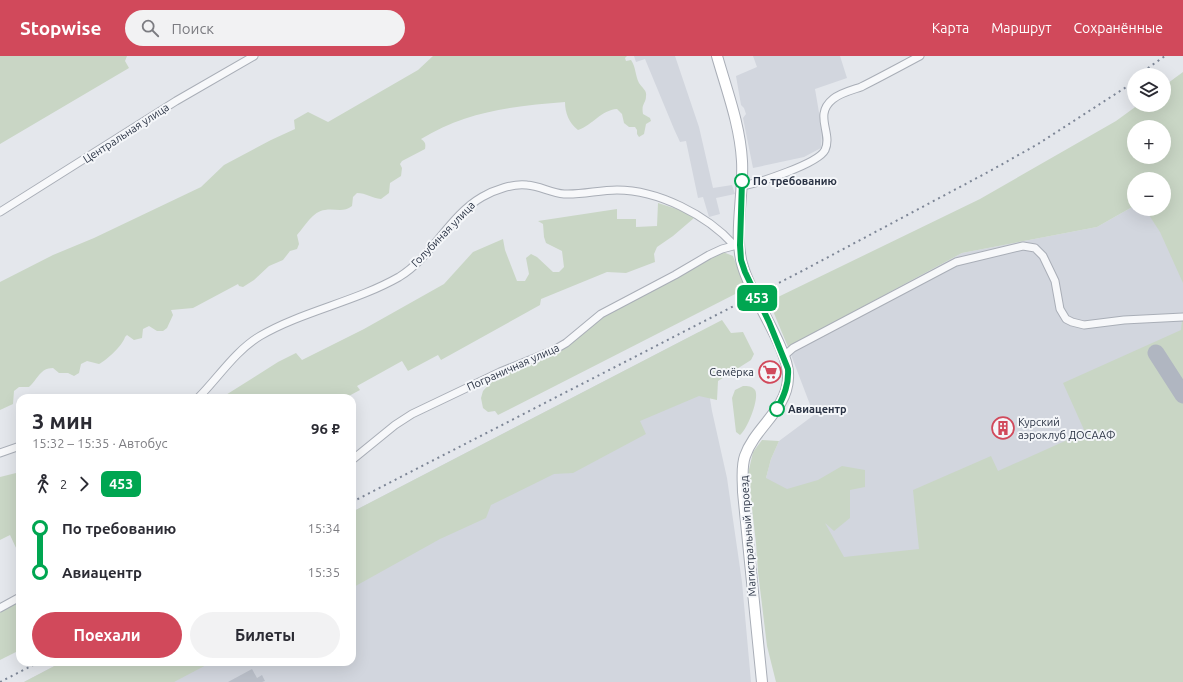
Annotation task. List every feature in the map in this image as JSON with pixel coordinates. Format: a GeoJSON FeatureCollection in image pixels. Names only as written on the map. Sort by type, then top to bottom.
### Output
{"type":"FeatureCollection","features":[{"type":"Feature","properties":{"kind":"main road","name":"Магистральный проезд"},"geometry":{"type":"LineString","coordinates":[[717,56],[738,129],[742,162],[740,227],[737,245],[743,267],[784,356],[788,376],[785,394],[777,409],[749,445],[744,457],[742,468],[743,492],[762,682]]}},
{"type":"Feature","properties":{"kind":"street","name":"Центральная улица"},"geometry":{"type":"LineString","coordinates":[[0,212],[176,100],[254,56]]}},
{"type":"Feature","properties":{"kind":"street"},"geometry":{"type":"LineString","coordinates":[[742,186],[792,170],[822,154],[825,150],[827,142],[824,113],[826,107],[833,98],[861,87],[920,56]]}},
{"type":"Feature","properties":{"kind":"street","name":"Голубиная улица"},"geometry":{"type":"LineString","coordinates":[[202,394],[238,354],[260,336],[292,321],[378,287],[397,277],[416,263],[470,206],[483,196],[504,188],[527,185],[560,194],[615,190],[634,191],[666,201],[693,213],[720,231],[737,245]]}},
{"type":"Feature","properties":{"kind":"street","name":"Пограничная улица"},"geometry":{"type":"LineString","coordinates":[[356,457],[395,425],[412,414],[500,372],[554,350],[566,343],[601,314],[675,275],[708,255],[737,245]]}},
{"type":"Feature","properties":{"kind":"street"},"geometry":{"type":"LineString","coordinates":[[784,356],[793,348],[956,262],[1023,246],[1035,248],[1043,256],[1055,281],[1060,309],[1066,319],[1072,322],[1084,325],[1124,320],[1183,317]]}},
{"type":"Feature","properties":{"kind":"street"},"geometry":{"type":"LineString","coordinates":[[0,453],[16,447]]}},
{"type":"Feature","properties":{"kind":"street"},"geometry":{"type":"LineString","coordinates":[[0,608],[16,599]]}},
{"type":"Feature","properties":{"kind":"shaded area"},"geometry":{"type":"Polygon","coordinates":[[[634,56],[675,56],[699,127],[713,188],[732,185],[735,194],[716,198],[720,214],[709,217],[703,197],[698,198],[686,141],[680,142],[645,59],[636,62],[634,56]]]}},
{"type":"Feature","properties":{"kind":"shaded area"},"geometry":{"type":"Polygon","coordinates":[[[753,56],[840,56],[847,78],[815,89],[822,130],[821,148],[804,157],[753,168],[743,118],[746,114],[741,105],[736,76],[757,67],[753,56]]]}},
{"type":"Feature","properties":{"kind":"shaded area"},"geometry":{"type":"Polygon","coordinates":[[[1183,181],[1183,682],[778,682],[766,478],[771,459],[779,441],[814,415],[788,347],[962,253],[1097,227],[1127,210],[1127,216],[1171,216],[1171,199],[1183,181]]]}},
{"type":"Feature","properties":{"kind":"shaded area"},"geometry":{"type":"Polygon","coordinates":[[[699,332],[712,411],[727,478],[742,582],[751,682],[24,682],[54,666],[356,666],[356,510],[699,332]]]}},
{"type":"Feature","properties":{"kind":"green space"},"geometry":{"type":"Polygon","coordinates":[[[0,56],[127,56],[125,61],[129,68],[0,144],[0,56]]]}},
{"type":"Feature","properties":{"kind":"green space"},"geometry":{"type":"Polygon","coordinates":[[[433,56],[627,56],[625,58],[626,61],[631,60],[639,83],[646,92],[643,114],[650,118],[651,121],[646,124],[644,134],[639,137],[635,127],[629,127],[624,123],[622,114],[617,109],[606,112],[588,125],[578,130],[568,118],[565,102],[509,108],[473,116],[455,122],[421,139],[425,143],[425,149],[402,161],[400,164],[402,168],[401,176],[390,183],[389,193],[381,199],[357,193],[353,197],[352,206],[349,208],[342,210],[325,210],[317,213],[297,235],[299,244],[297,249],[290,251],[283,260],[269,266],[254,280],[243,287],[239,286],[238,284],[193,308],[171,310],[173,315],[167,328],[163,331],[157,331],[149,326],[143,329],[142,338],[134,340],[127,335],[118,348],[106,359],[99,364],[87,361],[81,364],[79,373],[74,376],[68,373],[59,373],[53,368],[45,370],[29,387],[19,387],[14,391],[13,404],[0,410],[0,282],[53,255],[94,238],[201,187],[224,165],[295,129],[294,120],[308,112],[328,122],[418,70],[433,56]]]}},
{"type":"Feature","properties":{"kind":"green space"},"geometry":{"type":"Polygon","coordinates":[[[1183,72],[1183,283],[1160,232],[1150,216],[1171,216],[1171,172],[1127,172],[1127,210],[1097,227],[962,253],[788,347],[773,311],[774,304],[778,297],[980,199],[1116,121],[1128,112],[1171,112],[1171,81],[1183,72]]]}},
{"type":"Feature","properties":{"kind":"green space"},"geometry":{"type":"Polygon","coordinates":[[[658,203],[680,210],[694,218],[673,236],[657,247],[654,254],[655,262],[626,273],[607,272],[541,299],[540,305],[441,360],[438,355],[408,371],[402,361],[357,386],[360,390],[352,394],[227,394],[278,362],[296,353],[302,360],[364,329],[444,284],[473,252],[503,239],[505,250],[517,281],[525,281],[529,274],[526,258],[531,254],[537,257],[553,272],[559,272],[564,267],[562,251],[546,243],[543,224],[538,221],[617,209],[617,219],[636,219],[636,227],[657,226],[658,203]]]}},
{"type":"Feature","properties":{"kind":"green space"},"geometry":{"type":"Polygon","coordinates":[[[723,252],[733,256],[747,288],[498,415],[495,411],[488,412],[483,408],[481,398],[483,391],[495,378],[558,351],[603,316],[713,255],[723,252]]]}},
{"type":"Feature","properties":{"kind":"green space"},"geometry":{"type":"Polygon","coordinates":[[[1183,311],[1183,682],[776,682],[767,646],[748,474],[753,452],[762,440],[779,441],[771,459],[766,478],[787,489],[818,480],[842,466],[865,470],[865,487],[850,490],[850,518],[834,531],[825,523],[844,557],[919,549],[913,490],[991,456],[998,471],[1085,432],[1063,383],[1181,330],[1183,311]]]}},
{"type":"Feature","properties":{"kind":"green space"},"geometry":{"type":"Polygon","coordinates":[[[722,320],[731,333],[743,332],[754,354],[751,360],[718,381],[717,400],[699,396],[640,421],[646,434],[573,473],[554,474],[491,505],[486,518],[440,539],[356,586],[356,510],[722,320]]]}},
{"type":"Feature","properties":{"kind":"green space"},"geometry":{"type":"Polygon","coordinates":[[[743,386],[750,386],[755,390],[756,400],[749,421],[740,435],[736,432],[732,398],[735,390],[743,386]]]}},
{"type":"Feature","properties":{"kind":"green space"},"geometry":{"type":"Polygon","coordinates":[[[16,473],[16,548],[10,535],[0,540],[0,477],[16,473]]]}},
{"type":"Feature","properties":{"kind":"green space"},"geometry":{"type":"Polygon","coordinates":[[[16,603],[16,652],[0,660],[0,611],[16,603]]]}},
{"type":"Feature","properties":{"kind":"green space"},"geometry":{"type":"Polygon","coordinates":[[[54,666],[204,666],[174,682],[24,682],[54,666]]]}},
{"type":"Feature","properties":{"kind":"building","name":"Семёрка"},"geometry":{"type":"Polygon","coordinates":[[[767,365],[774,366],[772,380],[766,379],[767,365]]]}},
{"type":"Feature","properties":{"kind":"building","name":"Курский аэроклуб ДОСААФ"},"geometry":{"type":"Polygon","coordinates":[[[1010,419],[1015,430],[997,438],[992,427],[1010,419]]]}},
{"type":"Feature","properties":{"kind":"building"},"geometry":{"type":"Polygon","coordinates":[[[252,669],[257,678],[262,675],[265,681],[228,682],[252,669]]]}},
{"type":"Feature","properties":{"kind":"taxiway"},"geometry":{"type":"LineString","coordinates":[[1156,353],[1183,395]]}},
{"type":"Feature","properties":{"kind":"railway"},"geometry":{"type":"LineString","coordinates":[[1148,68],[1165,56]]}},
{"type":"Feature","properties":{"kind":"railway"},"geometry":{"type":"LineString","coordinates":[[356,500],[802,271],[990,171],[1038,144],[1127,87]]}},
{"type":"Feature","properties":{"kind":"railway"},"geometry":{"type":"LineString","coordinates":[[0,682],[31,666]]}},
{"type":"Feature","properties":{"kind":"bus line","name":"453"},"geometry":{"type":"LineString","coordinates":[[742,181],[740,227],[741,260],[745,272],[784,356],[788,369],[788,384],[777,409]]}},
{"type":"Feature","properties":{"kind":"place","name":"По требованию"},"geometry":{"type":"Point","coordinates":[742,181]}},
{"type":"Feature","properties":{"kind":"place","name":"Семёрка"},"geometry":{"type":"Point","coordinates":[770,372]}},
{"type":"Feature","properties":{"kind":"place","name":"Авиацентр"},"geometry":{"type":"Point","coordinates":[777,409]}},
{"type":"Feature","properties":{"kind":"place","name":"Курский аэроклуб ДОСААФ"},"geometry":{"type":"Point","coordinates":[1003,428]}}]}
